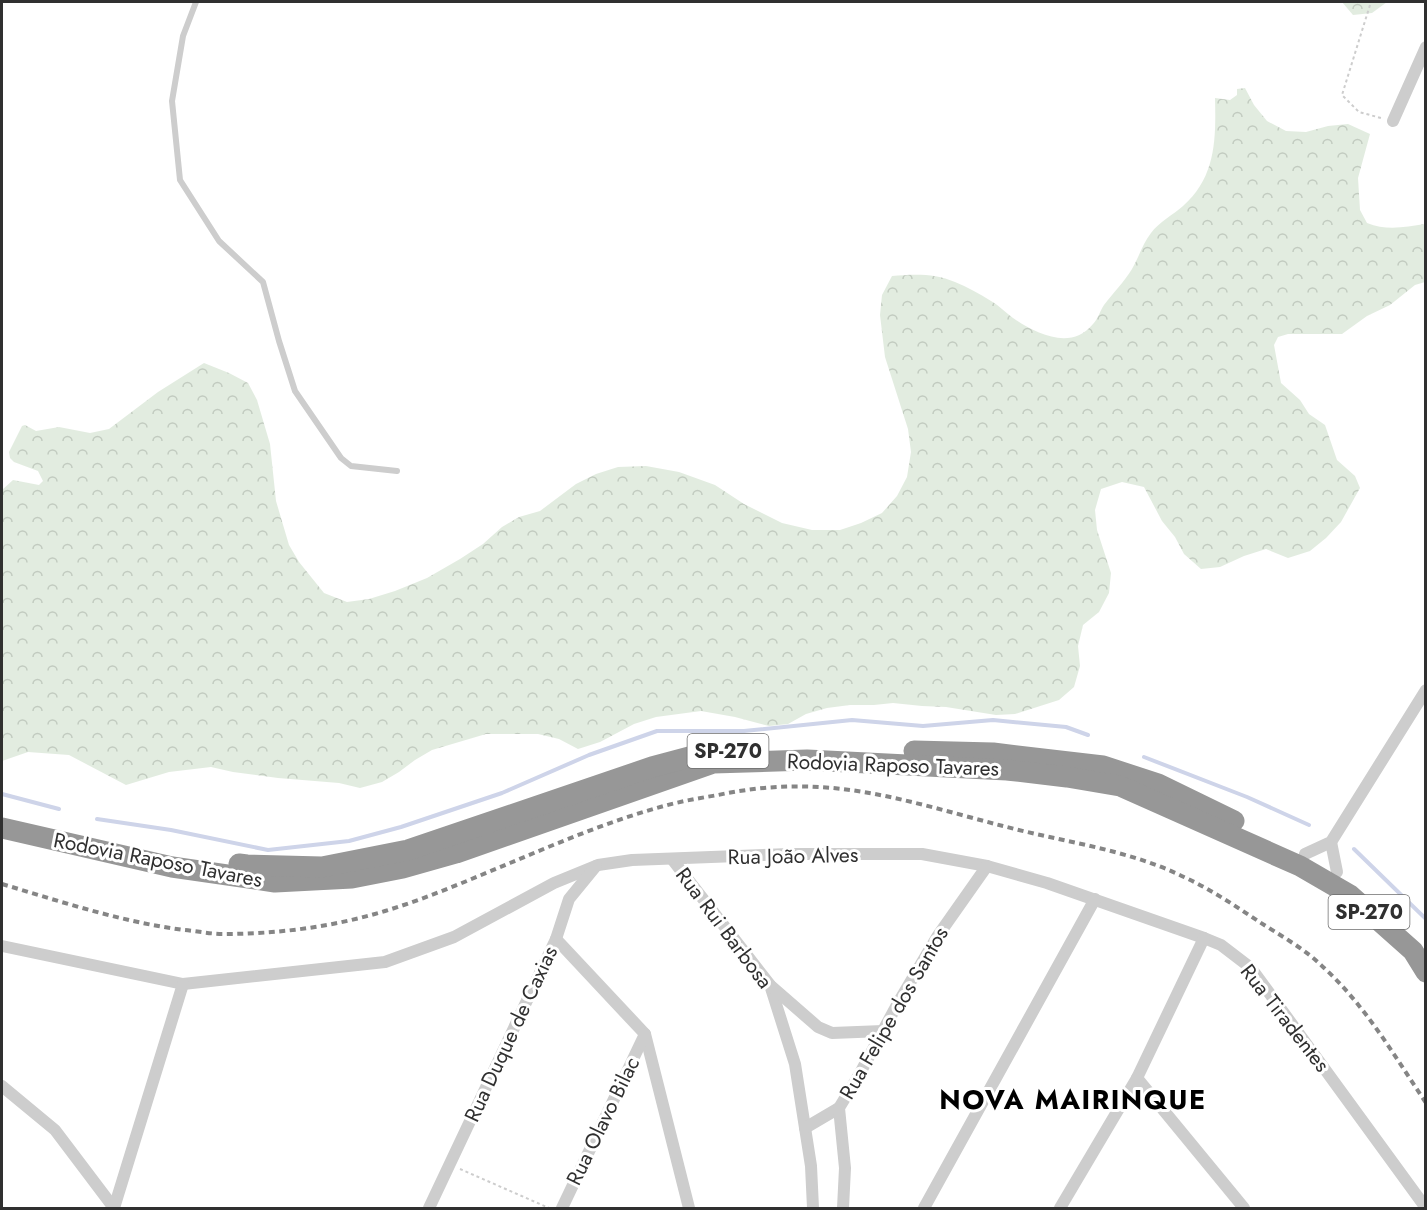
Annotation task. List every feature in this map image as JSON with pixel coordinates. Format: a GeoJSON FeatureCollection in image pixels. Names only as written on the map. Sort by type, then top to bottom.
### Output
{"type":"FeatureCollection","features":[{"type":"Feature","properties":{"kind":"highway","name":"Rodovia Raposo Tavares"},"geometry":{"type":"LineString","coordinates":[[2,814],[168,853],[247,866],[322,867],[408,850],[652,767],[711,751],[802,748],[993,753],[1103,766],[1158,784],[1305,854],[1337,872],[1366,891],[1425,947]]}},
{"type":"Feature","properties":{"kind":"highway","name":"Rodovia Raposo Tavares"},"geometry":{"type":"LineString","coordinates":[[2,828],[172,867],[275,882],[352,878],[403,868],[456,853],[713,763],[807,760],[1007,770],[1120,786],[1300,866],[1350,895],[1413,951],[1425,972]]}},
{"type":"Feature","properties":{"kind":"street"},"geometry":{"type":"LineString","coordinates":[[1393,122],[1424,54]]}},
{"type":"Feature","properties":{"kind":"street"},"geometry":{"type":"LineString","coordinates":[[1305,854],[1331,842],[1425,690]]}},
{"type":"Feature","properties":{"kind":"street"},"geometry":{"type":"LineString","coordinates":[[1331,842],[1337,872]]}},
{"type":"Feature","properties":{"kind":"street","name":"Rua João Alves"},"geometry":{"type":"LineString","coordinates":[[2,946],[183,984],[385,962],[454,937],[554,883],[598,865],[632,860],[790,854],[922,855],[987,866]]}},
{"type":"Feature","properties":{"kind":"street","name":"Rua Rui Barbosa"},"geometry":{"type":"LineString","coordinates":[[672,859],[770,985],[795,1064],[811,1166],[813,1209]]}},
{"type":"Feature","properties":{"kind":"street","name":"Rua Duque de Caxias"},"geometry":{"type":"LineString","coordinates":[[429,1209],[556,939],[569,899],[598,865]]}},
{"type":"Feature","properties":{"kind":"street","name":"Rua Tiradentes"},"geometry":{"type":"LineString","coordinates":[[987,866],[1047,883],[1204,938],[1221,945],[1251,968],[1425,1209]]}},
{"type":"Feature","properties":{"kind":"street","name":"Rua Felipe dos Santos"},"geometry":{"type":"LineString","coordinates":[[843,1209],[845,1168],[839,1108],[943,927],[987,866]]}},
{"type":"Feature","properties":{"kind":"street"},"geometry":{"type":"LineString","coordinates":[[924,1209],[1095,900]]}},
{"type":"Feature","properties":{"kind":"street"},"geometry":{"type":"LineString","coordinates":[[1060,1209],[1137,1078],[1204,938]]}},
{"type":"Feature","properties":{"kind":"street"},"geometry":{"type":"LineString","coordinates":[[556,939],[645,1034],[689,1209]]}},
{"type":"Feature","properties":{"kind":"street"},"geometry":{"type":"LineString","coordinates":[[114,1209],[183,984]]}},
{"type":"Feature","properties":{"kind":"street"},"geometry":{"type":"LineString","coordinates":[[770,985],[818,1027],[832,1033],[883,1031]]}},
{"type":"Feature","properties":{"kind":"street","name":"Rua Olavo Bilac"},"geometry":{"type":"LineString","coordinates":[[561,1209],[645,1034]]}},
{"type":"Feature","properties":{"kind":"street"},"geometry":{"type":"LineString","coordinates":[[1137,1078],[1244,1209]]}},
{"type":"Feature","properties":{"kind":"street"},"geometry":{"type":"LineString","coordinates":[[2,1086],[55,1130],[114,1209]]}},
{"type":"Feature","properties":{"kind":"street"},"geometry":{"type":"LineString","coordinates":[[805,1128],[839,1108]]}},
{"type":"Feature","properties":{"kind":"lane"},"geometry":{"type":"LineString","coordinates":[[195,2],[183,36],[172,101],[180,180],[219,241],[263,282],[295,391],[341,458],[351,466],[397,471]]}},
{"type":"Feature","properties":{"kind":"path"},"geometry":{"type":"LineString","coordinates":[[1370,5],[1342,95],[1359,112],[1393,122]]}},
{"type":"Feature","properties":{"kind":"path"},"geometry":{"type":"LineString","coordinates":[[449,1164],[551,1209]]}},
{"type":"Feature","properties":{"kind":"green space"},"geometry":{"type":"Polygon","coordinates":[[[1342,2],[1387,2],[1372,13],[1353,15],[1342,2]]]}},
{"type":"Feature","properties":{"kind":"green space"},"geometry":{"type":"Polygon","coordinates":[[[1245,88],[1254,105],[1267,121],[1286,131],[1306,132],[1348,124],[1370,134],[1358,178],[1360,210],[1367,223],[1382,227],[1396,228],[1425,224],[1425,282],[1415,285],[1390,305],[1367,316],[1342,334],[1288,334],[1278,337],[1274,345],[1281,383],[1300,400],[1309,414],[1325,425],[1337,460],[1355,476],[1360,488],[1341,522],[1310,551],[1288,558],[1266,549],[1220,567],[1201,569],[1184,554],[1175,537],[1162,521],[1144,487],[1122,482],[1101,489],[1095,510],[1097,530],[1111,573],[1109,593],[1099,612],[1083,625],[1078,646],[1080,666],[1074,687],[1059,700],[1015,714],[996,715],[946,707],[893,703],[850,705],[827,708],[806,714],[788,724],[769,726],[701,711],[656,717],[634,724],[600,742],[578,749],[559,739],[538,734],[486,734],[432,750],[382,782],[360,788],[339,783],[278,778],[211,767],[169,772],[126,785],[69,755],[28,752],[2,761],[2,490],[13,480],[39,485],[43,481],[38,471],[14,462],[10,458],[9,452],[22,426],[25,425],[36,431],[59,427],[90,433],[109,429],[158,392],[204,363],[248,383],[257,400],[270,444],[276,501],[289,545],[299,562],[324,593],[347,602],[369,599],[427,578],[483,544],[502,527],[519,517],[540,511],[576,484],[618,467],[646,466],[679,472],[715,485],[744,504],[782,523],[812,530],[840,530],[882,513],[897,496],[907,477],[911,452],[908,429],[885,357],[880,315],[882,295],[892,276],[924,275],[947,279],[982,296],[1016,320],[1045,335],[1065,338],[1085,332],[1095,322],[1104,305],[1129,274],[1154,229],[1183,206],[1202,183],[1208,170],[1214,143],[1215,98],[1230,100],[1237,95],[1237,89],[1245,88]]]}},
{"type":"Feature","properties":{"kind":"waterway"},"geometry":{"type":"LineString","coordinates":[[97,819],[171,830],[268,850],[349,841],[401,827],[502,793],[589,755],[657,731],[744,731],[852,720],[923,726],[993,720],[1066,727],[1088,735]]}},
{"type":"Feature","properties":{"kind":"waterway"},"geometry":{"type":"LineString","coordinates":[[1144,757],[1247,797],[1309,825]]}},
{"type":"Feature","properties":{"kind":"waterway"},"geometry":{"type":"LineString","coordinates":[[2,794],[59,809]]}},
{"type":"Feature","properties":{"kind":"waterway"},"geometry":{"type":"LineString","coordinates":[[1354,849],[1426,919]]}},
{"type":"Feature","properties":{"kind":"railway"},"geometry":{"type":"LineString","coordinates":[[2,884],[92,911],[184,930],[218,934],[284,931],[365,917],[401,906],[586,832],[678,803],[743,791],[781,787],[806,786],[865,792],[1140,859],[1203,887],[1291,942],[1338,981],[1365,1014],[1426,1103]]}},
{"type":"Feature","properties":{"kind":"district","name":"NOVA MAIRINQUE"},"geometry":{"type":"Point","coordinates":[1073,1099]}}]}
